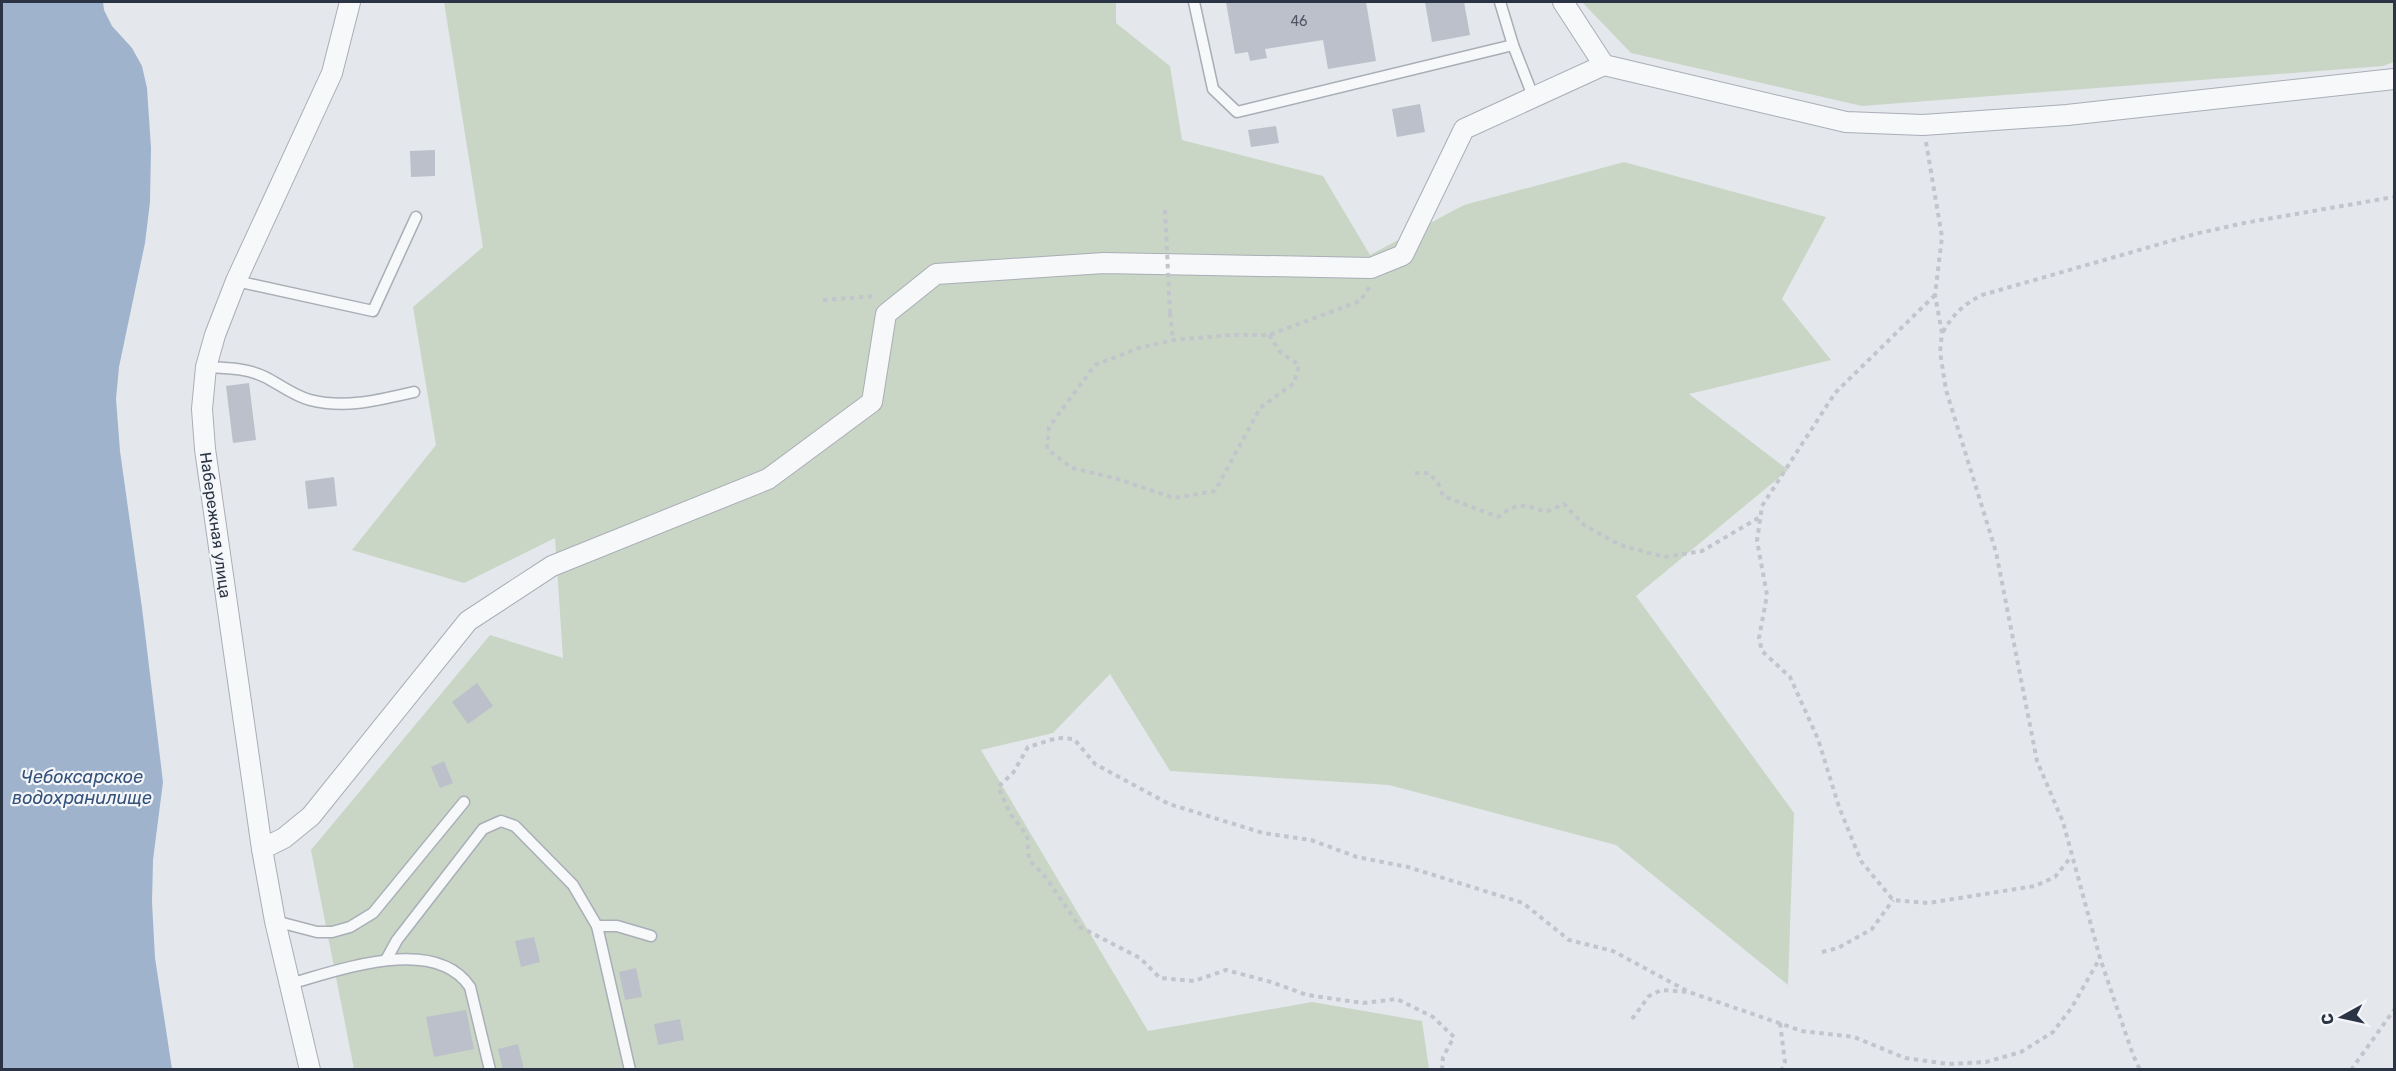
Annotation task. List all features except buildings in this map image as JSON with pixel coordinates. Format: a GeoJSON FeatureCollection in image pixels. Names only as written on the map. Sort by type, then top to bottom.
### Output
{"type":"FeatureCollection","features":[{"type":"Feature","properties":{"kind":"street","name":"Набережная улица"},"geometry":{"type":"LineString","coordinates":[[310,1070],[275,921],[262,849],[205,449],[202,409],[206,367],[215,335],[236,281],[332,73],[350,2]]}},
{"type":"Feature","properties":{"kind":"street"},"geometry":{"type":"LineString","coordinates":[[1563,2],[1604,65]]}},
{"type":"Feature","properties":{"kind":"street"},"geometry":{"type":"LineString","coordinates":[[262,849],[284,838],[310,816],[468,621],[552,566],[768,479],[872,402],[886,314],[936,274],[1104,263],[1371,268],[1403,255],[1464,129],[1604,65],[1846,122],[1923,125],[2067,115],[2394,79]]}},
{"type":"Feature","properties":{"kind":"lane"},"geometry":{"type":"LineString","coordinates":[[1194,2],[1213,89],[1238,112],[1513,45]]}},
{"type":"Feature","properties":{"kind":"lane"},"geometry":{"type":"LineString","coordinates":[[1500,2],[1513,45],[1533,96]]}},
{"type":"Feature","properties":{"kind":"lane"},"geometry":{"type":"LineString","coordinates":[[236,281],[373,311],[416,217]]}},
{"type":"Feature","properties":{"kind":"lane"},"geometry":{"type":"LineString","coordinates":[[206,367],[240,369],[262,376],[307,399],[326,403],[357,405],[414,392]]}},
{"type":"Feature","properties":{"kind":"lane"},"geometry":{"type":"LineString","coordinates":[[275,921],[317,932],[332,932],[350,927],[373,913],[464,802]]}},
{"type":"Feature","properties":{"kind":"lane"},"geometry":{"type":"LineString","coordinates":[[386,960],[397,940],[483,829],[501,821],[515,825],[573,885],[597,926],[630,1070]]}},
{"type":"Feature","properties":{"kind":"lane"},"geometry":{"type":"LineString","coordinates":[[597,926],[616,926],[651,936]]}},
{"type":"Feature","properties":{"kind":"lane"},"geometry":{"type":"LineString","coordinates":[[289,984],[386,960],[418,959],[441,964],[464,978],[470,987],[490,1070]]}},
{"type":"Feature","properties":{"kind":"path"},"geometry":{"type":"LineString","coordinates":[[1923,125],[1941,237],[1935,295],[1942,333],[1940,352],[1946,390],[1996,552],[2037,761],[2063,822],[2100,958],[2140,1070]]}},
{"type":"Feature","properties":{"kind":"path"},"geometry":{"type":"LineString","coordinates":[[1942,333],[1965,303],[1982,295],[2195,234],[2244,223],[2394,197]]}},
{"type":"Feature","properties":{"kind":"path"},"geometry":{"type":"LineString","coordinates":[[1165,210],[1173,340]]}},
{"type":"Feature","properties":{"kind":"path"},"geometry":{"type":"LineString","coordinates":[[1269,335],[1280,352],[1299,365],[1294,383],[1260,408],[1215,491],[1174,498],[1118,479],[1072,468],[1047,448],[1048,427],[1095,365],[1139,348],[1173,340],[1231,335],[1269,335],[1360,301],[1378,279]]}},
{"type":"Feature","properties":{"kind":"path"},"geometry":{"type":"LineString","coordinates":[[1935,295],[1834,393],[1762,506],[1757,541],[1767,595],[1759,638],[1762,651],[1790,677],[1818,738],[1839,807],[1862,861],[1893,900],[1929,903],[2034,886],[2055,877],[2072,857]]}},
{"type":"Feature","properties":{"kind":"path"},"geometry":{"type":"LineString","coordinates":[[823,300],[879,296]]}},
{"type":"Feature","properties":{"kind":"path"},"geometry":{"type":"LineString","coordinates":[[1415,473],[1429,473],[1438,483],[1443,496],[1498,517],[1511,507],[1528,506],[1546,512],[1564,504],[1584,525],[1620,544],[1664,557],[1702,551],[1761,517]]}},
{"type":"Feature","properties":{"kind":"path"},"geometry":{"type":"LineString","coordinates":[[1442,1070],[1443,1057],[1454,1037],[1433,1017],[1397,999],[1364,1003],[1307,995],[1271,982],[1226,970],[1194,981],[1160,978],[1140,958],[1080,927],[1044,875],[1029,860],[1027,836],[1011,815],[998,787],[1013,773],[1028,747],[1057,738],[1074,739],[1095,764],[1169,804],[1263,833],[1311,840],[1357,857],[1408,867],[1523,903],[1569,940],[1613,951],[1689,992],[1802,1031],[1854,1037],[1905,1058],[1948,1064],[1986,1062],[2021,1052],[2053,1032],[2072,1007],[2100,958]]}},
{"type":"Feature","properties":{"kind":"path"},"geometry":{"type":"LineString","coordinates":[[1822,952],[1838,948],[1872,929],[1893,900]]}},
{"type":"Feature","properties":{"kind":"path"},"geometry":{"type":"LineString","coordinates":[[1632,1019],[1649,996],[1661,990],[1689,992]]}},
{"type":"Feature","properties":{"kind":"path"},"geometry":{"type":"LineString","coordinates":[[2351,1070],[2394,1010]]}},
{"type":"Feature","properties":{"kind":"path"},"geometry":{"type":"LineString","coordinates":[[1780,1023],[1785,1062],[1782,1070]]}},
{"type":"Feature","properties":{"kind":"green space"},"geometry":{"type":"Polygon","coordinates":[[[444,2],[1116,2],[1116,23],[1170,66],[1182,140],[1323,176],[1370,255],[1464,205],[1624,162],[1826,217],[1782,299],[1831,360],[1689,394],[1788,470],[1636,596],[1794,813],[1788,985],[1616,845],[1389,785],[1170,771],[1110,674],[1053,733],[981,750],[1148,1031],[1312,1002],[1422,1021],[1429,1069],[354,1069],[311,850],[490,635],[563,658],[555,538],[464,583],[352,550],[436,445],[413,307],[483,247],[444,2]]]}},
{"type":"Feature","properties":{"kind":"green space"},"geometry":{"type":"Polygon","coordinates":[[[1582,2],[2394,2],[2394,62],[2383,66],[1862,106],[1631,53],[1582,2]]]}},
{"type":"Feature","properties":{"kind":"water","name":"Чебоксарское водохранилище"},"geometry":{"type":"Polygon","coordinates":[[[2,2],[103,2],[104,10],[112,26],[132,48],[142,66],[147,88],[151,148],[150,202],[145,243],[119,367],[116,399],[120,451],[163,782],[153,860],[152,902],[155,958],[172,1069],[2,1069],[2,2]]]}}]}
